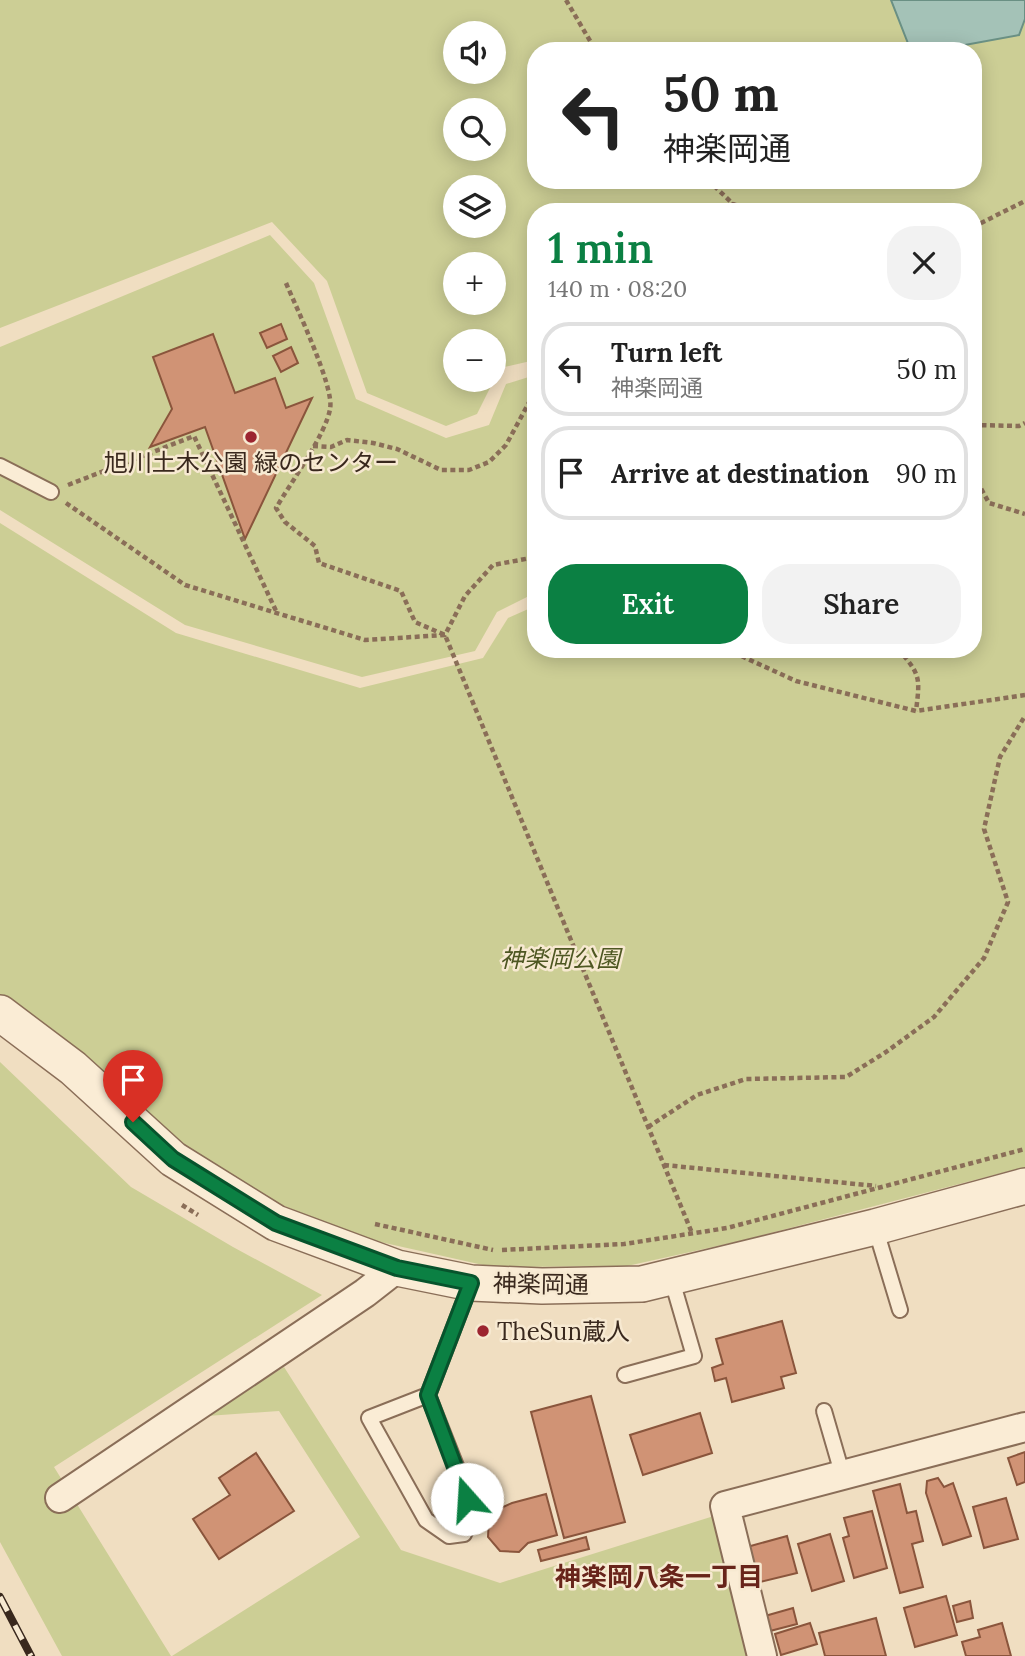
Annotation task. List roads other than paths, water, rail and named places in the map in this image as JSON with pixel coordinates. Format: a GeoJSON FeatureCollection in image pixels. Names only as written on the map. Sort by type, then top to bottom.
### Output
{"type":"FeatureCollection","features":[{"type":"Feature","properties":{"kind":"street","name":"神楽岡通"},"geometry":{"type":"LineString","coordinates":[[0,1013],[73,1068],[173,1159],[276,1223],[397,1268],[471,1283],[542,1286],[642,1284],[874,1227],[1025,1186]]}},
{"type":"Feature","properties":{"kind":"street"},"geometry":{"type":"LineString","coordinates":[[60,1499],[365,1293],[397,1268]]}},
{"type":"Feature","properties":{"kind":"street"},"geometry":{"type":"LineString","coordinates":[[762,1656],[725,1506],[842,1473],[1025,1427]]}},
{"type":"Feature","properties":{"kind":"lane"},"geometry":{"type":"LineString","coordinates":[[0,466],[51,492]]}},
{"type":"Feature","properties":{"kind":"lane"},"geometry":{"type":"LineString","coordinates":[[874,1227],[900,1310]]}},
{"type":"Feature","properties":{"kind":"lane"},"geometry":{"type":"LineString","coordinates":[[625,1375],[694,1356],[671,1276]]}},
{"type":"Feature","properties":{"kind":"lane"},"geometry":{"type":"LineString","coordinates":[[428,1395],[369,1418],[426,1520],[449,1536],[464,1534],[472,1516],[462,1481],[428,1395],[471,1283]]}},
{"type":"Feature","properties":{"kind":"lane"},"geometry":{"type":"LineString","coordinates":[[824,1411],[842,1473]]}},
{"type":"Feature","properties":{"kind":"water"},"geometry":{"type":"Polygon","coordinates":[[[891,0],[1025,0],[1025,19],[1019,35],[981,42],[907,42],[891,0]]]}},
{"type":"Feature","properties":{"kind":"railway"},"geometry":{"type":"LineString","coordinates":[[0,1597],[31,1656]]}},
{"type":"Feature","properties":{"kind":"place","name":"旭川土木公園 緑のセンター"},"geometry":{"type":"Point","coordinates":[251,437]}},
{"type":"Feature","properties":{"kind":"place","name":"TheSun蔵人"},"geometry":{"type":"Point","coordinates":[483,1331]}},
{"type":"Feature","properties":{"kind":"district","name":"神楽岡八条一丁目"},"geometry":{"type":"Point","coordinates":[659,1576]}},
{"type":"Feature","properties":{"kind":"park label","name":"神楽岡公園"},"geometry":{"type":"Point","coordinates":[560,958]}}]}
